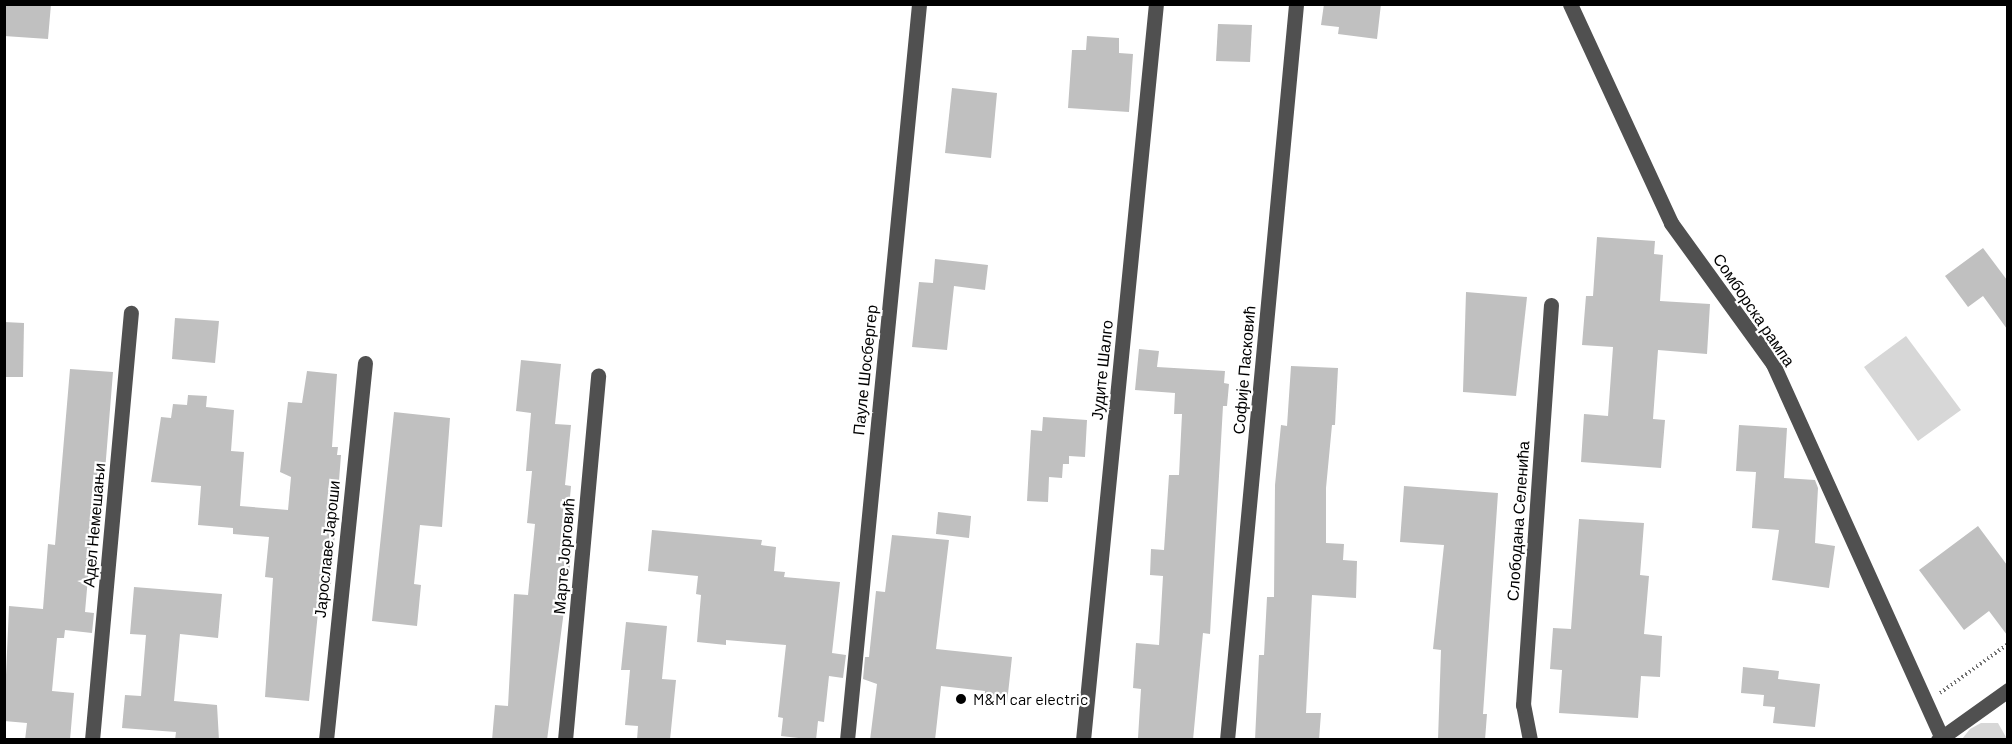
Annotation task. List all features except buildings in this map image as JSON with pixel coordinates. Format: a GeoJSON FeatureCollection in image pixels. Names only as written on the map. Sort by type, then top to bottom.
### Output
{"type":"FeatureCollection","features":[{"type":"Feature","properties":{"kind":"street","name":"Пауле Шосбергер"},"geometry":{"type":"LineString","coordinates":[[847,740],[919,4]]}},
{"type":"Feature","properties":{"kind":"street","name":"Јудите Шалго"},"geometry":{"type":"LineString","coordinates":[[1083,740],[1156,4]]}},
{"type":"Feature","properties":{"kind":"street","name":"Софије Пасковић"},"geometry":{"type":"LineString","coordinates":[[1227,740],[1296,4]]}},
{"type":"Feature","properties":{"kind":"street","name":"Сомборска рампа"},"geometry":{"type":"LineString","coordinates":[[1570,4],[1671,223],[1773,363],[1928,703],[1941,739]]}},
{"type":"Feature","properties":{"kind":"street","name":"Слободана Селенића"},"geometry":{"type":"LineString","coordinates":[[1530,740],[1522,705],[1551,305]]}},
{"type":"Feature","properties":{"kind":"street","name":"Адел Немешањи"},"geometry":{"type":"LineString","coordinates":[[92,740],[131,313]]}},
{"type":"Feature","properties":{"kind":"street","name":"Јарославе Јароши"},"geometry":{"type":"LineString","coordinates":[[326,740],[365,363]]}},
{"type":"Feature","properties":{"kind":"street","name":"Марте Јорговић"},"geometry":{"type":"LineString","coordinates":[[565,740],[598,375]]}},
{"type":"Feature","properties":{"kind":"street"},"geometry":{"type":"LineString","coordinates":[[1941,739],[2005,698]]}},
{"type":"Feature","properties":{"kind":"path"},"geometry":{"type":"LineString","coordinates":[[1928,703],[2007,644]]}},
{"type":"Feature","properties":{"kind":"shaded area"},"geometry":{"type":"Polygon","coordinates":[[[1906,336],[1961,410],[1918,441],[1864,367],[1906,336]]]}},
{"type":"Feature","properties":{"kind":"shaded area"},"geometry":{"type":"Polygon","coordinates":[[[1981,723],[1998,723],[2007,739],[1962,739],[1970,729],[1981,723]]]}},
{"type":"Feature","properties":{"kind":"place","name":"M&M car electric"},"geometry":{"type":"Point","coordinates":[961,699]}}]}
